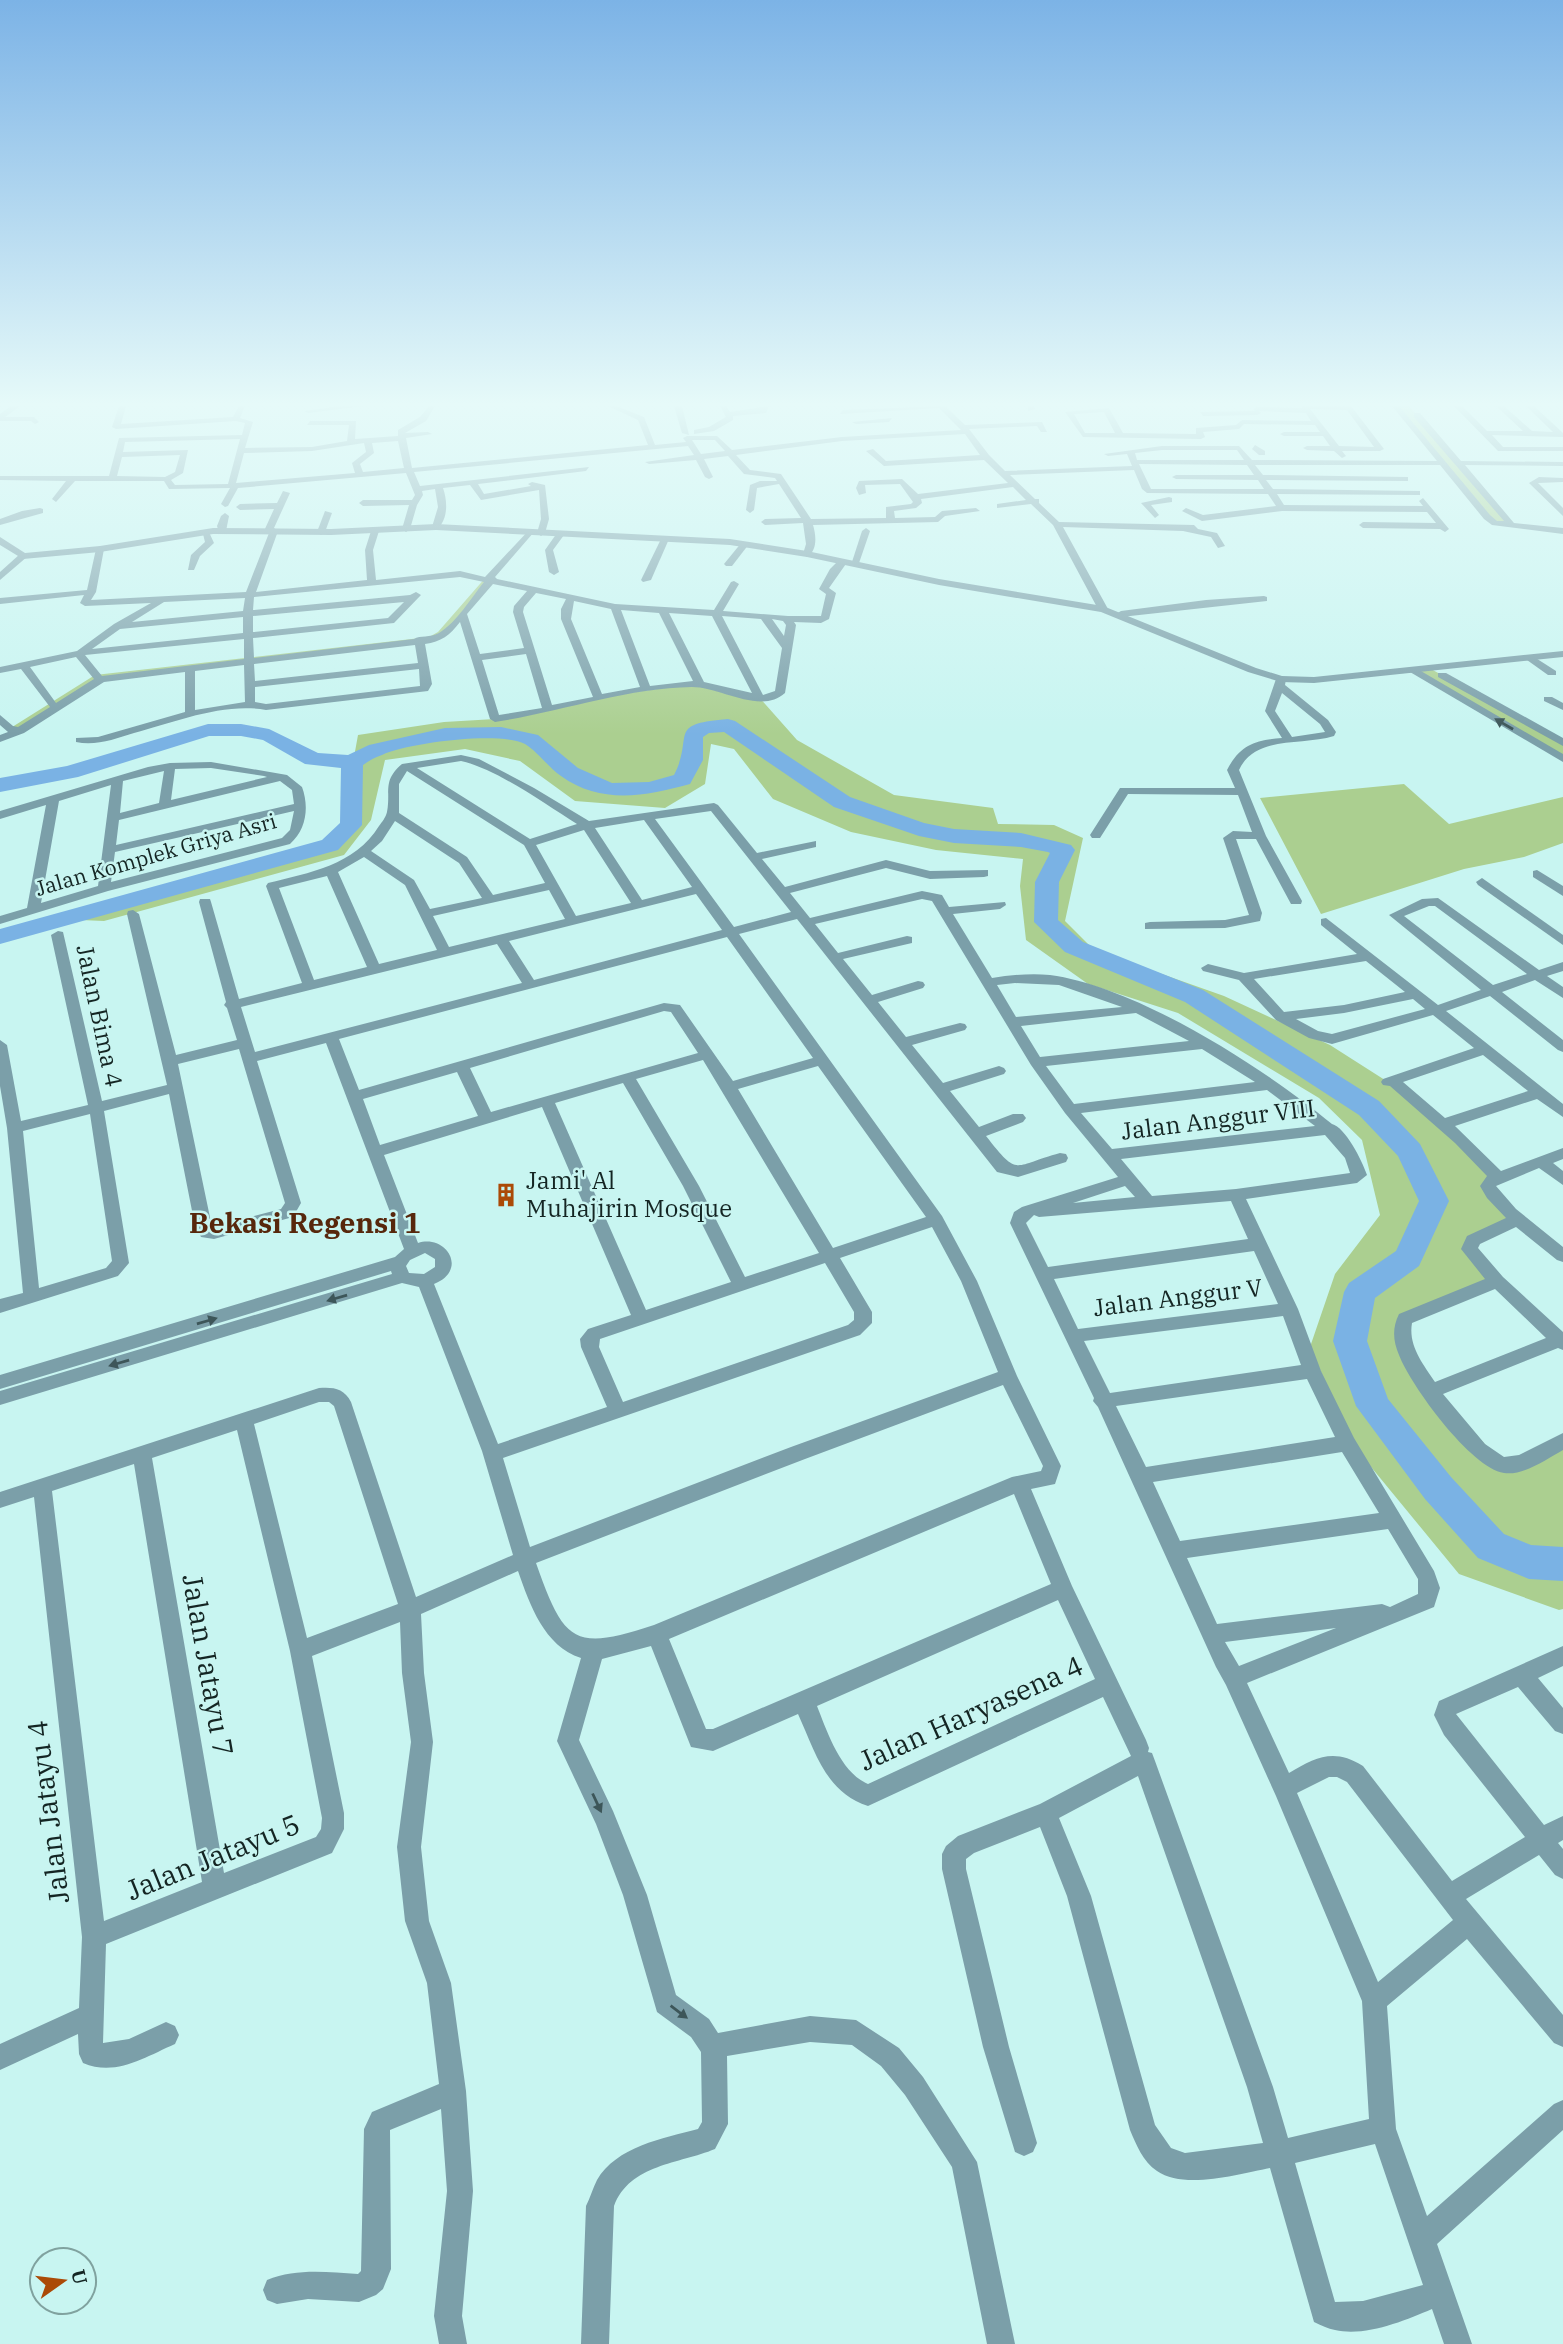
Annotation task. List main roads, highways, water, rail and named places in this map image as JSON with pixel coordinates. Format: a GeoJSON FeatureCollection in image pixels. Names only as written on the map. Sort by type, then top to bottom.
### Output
{"type":"FeatureCollection","features":[{"type":"Feature","properties":{"kind":"waterway"},"geometry":{"type":"LineString","coordinates":[[352,762],[376,749],[445,734],[501,733],[531,739],[570,773],[609,790],[650,788],[682,779],[692,760],[693,735],[704,727],[728,725],[842,802],[919,829],[954,836],[1021,840],[1063,850],[1047,882],[1046,922],[1074,947],[1194,996],[1369,1108],[1410,1151],[1434,1201],[1408,1258],[1360,1292],[1350,1341],[1373,1406],[1438,1488],[1491,1546],[1529,1562],[1563,1564]]}},
{"type":"Feature","properties":{"kind":"waterway"},"geometry":{"type":"LineString","coordinates":[[0,785],[70,772],[208,730],[241,730],[269,735],[313,759],[352,762]]}},
{"type":"Feature","properties":{"kind":"waterway"},"geometry":{"type":"LineString","coordinates":[[0,937],[330,845],[351,825],[352,762]]}},
{"type":"Feature","properties":{"kind":"place","name":"Jami' Al Muhajirin Mosque"},"geometry":{"type":"Point","coordinates":[506,1195]}},
{"type":"Feature","properties":{"kind":"district","name":"Bekasi Regensi 1"},"geometry":{"type":"Point","coordinates":[305,1223]}}]}
